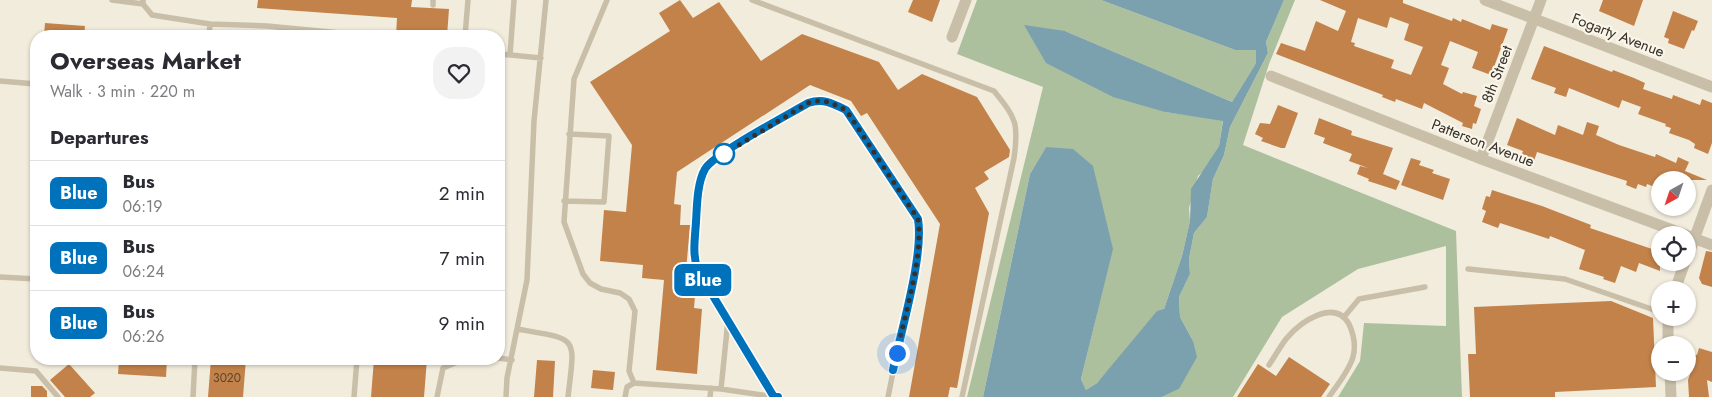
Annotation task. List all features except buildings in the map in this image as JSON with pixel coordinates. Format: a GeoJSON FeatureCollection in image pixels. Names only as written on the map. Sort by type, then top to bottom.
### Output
{"type":"FeatureCollection","features":[{"type":"Feature","properties":{"kind":"street"},"geometry":{"type":"LineString","coordinates":[[952,37],[966,0]]}},
{"type":"Feature","properties":{"kind":"street","name":"Fogarty Avenue"},"geometry":{"type":"LineString","coordinates":[[1485,0],[1712,87]]}},
{"type":"Feature","properties":{"kind":"street","name":"8th Street"},"geometry":{"type":"LineString","coordinates":[[1481,159],[1541,0]]}},
{"type":"Feature","properties":{"kind":"street","name":"Patterson Avenue"},"geometry":{"type":"LineString","coordinates":[[1270,76],[1481,159],[1662,226]]}},
{"type":"Feature","properties":{"kind":"street"},"geometry":{"type":"LineString","coordinates":[[1694,226],[1712,190]]}},
{"type":"Feature","properties":{"kind":"street","name":"Patterson Avenue"},"geometry":{"type":"LineString","coordinates":[[1696,239],[1712,245]]}},
{"type":"Feature","properties":{"kind":"street"},"geometry":{"type":"LineString","coordinates":[[1670,381],[1671,397]]}},
{"type":"Feature","properties":{"kind":"lane"},"geometry":{"type":"LineString","coordinates":[[112,0],[143,2],[152,15],[210,24],[309,30]]}},
{"type":"Feature","properties":{"kind":"lane"},"geometry":{"type":"LineString","coordinates":[[466,30],[468,0]]}},
{"type":"Feature","properties":{"kind":"lane"},"geometry":{"type":"LineString","coordinates":[[510,55],[514,0]]}},
{"type":"Feature","properties":{"kind":"lane"},"geometry":{"type":"LineString","coordinates":[[506,397],[507,378],[527,280],[534,120],[546,0]]}},
{"type":"Feature","properties":{"kind":"lane"},"geometry":{"type":"LineString","coordinates":[[607,0],[574,80],[564,222],[583,274],[590,283],[601,289],[620,293],[629,299],[635,311],[629,371],[634,383]]}},
{"type":"Feature","properties":{"kind":"lane"},"geometry":{"type":"LineString","coordinates":[[752,0],[994,91],[1011,111],[1018,131],[1014,158],[962,397]]}},
{"type":"Feature","properties":{"kind":"lane"},"geometry":{"type":"LineString","coordinates":[[210,24],[210,30]]}},
{"type":"Feature","properties":{"kind":"lane"},"geometry":{"type":"LineString","coordinates":[[505,55],[541,58]]}},
{"type":"Feature","properties":{"kind":"lane"},"geometry":{"type":"LineString","coordinates":[[0,81],[30,84]]}},
{"type":"Feature","properties":{"kind":"lane"},"geometry":{"type":"LineString","coordinates":[[775,397],[698,271],[694,260],[696,210],[702,177],[706,167],[808,103],[818,100],[830,101],[846,110],[918,219],[920,233],[916,263],[888,397]]}},
{"type":"Feature","properties":{"kind":"lane"},"geometry":{"type":"LineString","coordinates":[[564,201],[604,202],[609,136],[569,134]]}},
{"type":"Feature","properties":{"kind":"lane"},"geometry":{"type":"LineString","coordinates":[[1468,269],[1565,279],[1651,309]]}},
{"type":"Feature","properties":{"kind":"lane"},"geometry":{"type":"LineString","coordinates":[[0,276],[30,278]]}},
{"type":"Feature","properties":{"kind":"lane"},"geometry":{"type":"LineString","coordinates":[[1344,316],[1359,299],[1425,286]]}},
{"type":"Feature","properties":{"kind":"lane"},"geometry":{"type":"LineString","coordinates":[[1269,365],[1287,338],[1301,325],[1322,313],[1336,312],[1344,316],[1355,335],[1353,358],[1329,397]]}},
{"type":"Feature","properties":{"kind":"lane"},"geometry":{"type":"LineString","coordinates":[[721,389],[728,320]]}},
{"type":"Feature","properties":{"kind":"lane"},"geometry":{"type":"LineString","coordinates":[[517,329],[562,337],[569,342],[573,351],[568,397]]}},
{"type":"Feature","properties":{"kind":"lane"},"geometry":{"type":"LineString","coordinates":[[505,359],[512,360]]}},
{"type":"Feature","properties":{"kind":"lane"},"geometry":{"type":"LineString","coordinates":[[193,397],[195,365]]}},
{"type":"Feature","properties":{"kind":"lane"},"geometry":{"type":"LineString","coordinates":[[354,397],[357,365]]}},
{"type":"Feature","properties":{"kind":"lane"},"geometry":{"type":"LineString","coordinates":[[437,397],[443,368],[450,365]]}},
{"type":"Feature","properties":{"kind":"lane"},"geometry":{"type":"LineString","coordinates":[[0,368],[36,371],[58,397]]}},
{"type":"Feature","properties":{"kind":"lane"},"geometry":{"type":"LineString","coordinates":[[625,397],[627,387],[634,383],[711,388],[739,394],[775,397]]}},
{"type":"Feature","properties":{"kind":"lane"},"geometry":{"type":"LineString","coordinates":[[710,397],[711,388]]}},
{"type":"Feature","properties":{"kind":"green space"},"geometry":{"type":"Polygon","coordinates":[[[977,0],[1101,0],[1235,50],[1256,50],[1256,63],[1232,102],[1065,31],[1165,112],[1223,120],[1219,146],[1204,171],[1198,176],[1189,208],[1190,221],[1182,256],[1164,309],[1097,383],[1086,390],[1081,379],[1097,313],[1046,147],[1030,174],[983,397],[967,397],[1043,87],[957,54],[977,0]]]}},
{"type":"Feature","properties":{"kind":"green space"},"geometry":{"type":"Polygon","coordinates":[[[1284,0],[1295,0],[1269,64],[1243,145],[1456,231],[1462,397],[1338,397],[1360,361],[1364,323],[1446,326],[1446,246],[1358,269],[1282,317],[1233,397],[1162,397],[1179,389],[1193,341],[1180,317],[1179,297],[1190,274],[1189,259],[1194,233],[1207,217],[1213,179],[1224,155],[1230,127],[1268,53],[1266,42],[1284,0]]]}},
{"type":"Feature","properties":{"kind":"water"},"geometry":{"type":"Polygon","coordinates":[[[1101,0],[1284,0],[1266,42],[1268,53],[1230,127],[1224,155],[1213,179],[1207,217],[1194,233],[1189,259],[1190,274],[1179,297],[1180,317],[1193,341],[1197,357],[1179,389],[1162,397],[983,397],[1030,174],[1046,147],[1073,149],[1093,166],[1113,249],[1081,379],[1086,390],[1097,383],[1157,311],[1164,309],[1182,256],[1190,221],[1191,189],[1219,146],[1223,121],[1165,112],[1113,97],[1046,63],[1024,25],[1065,31],[1232,102],[1256,63],[1256,50],[1235,50],[1101,0]]]}},
{"type":"Feature","properties":{"kind":"bus line","name":"Blue"},"geometry":{"type":"LineString","coordinates":[[778,397],[774,397],[698,271],[694,260],[696,210],[702,177],[706,167],[741,143],[808,103],[818,100],[830,101],[846,110],[918,219],[920,233],[916,263],[893,370]]}},
{"type":"Feature","properties":{"kind":"route"},"geometry":{"type":"LineString","coordinates":[[724,154],[808,103],[818,100],[830,101],[846,110],[918,219],[920,233],[916,263],[897,353]]}}]}
